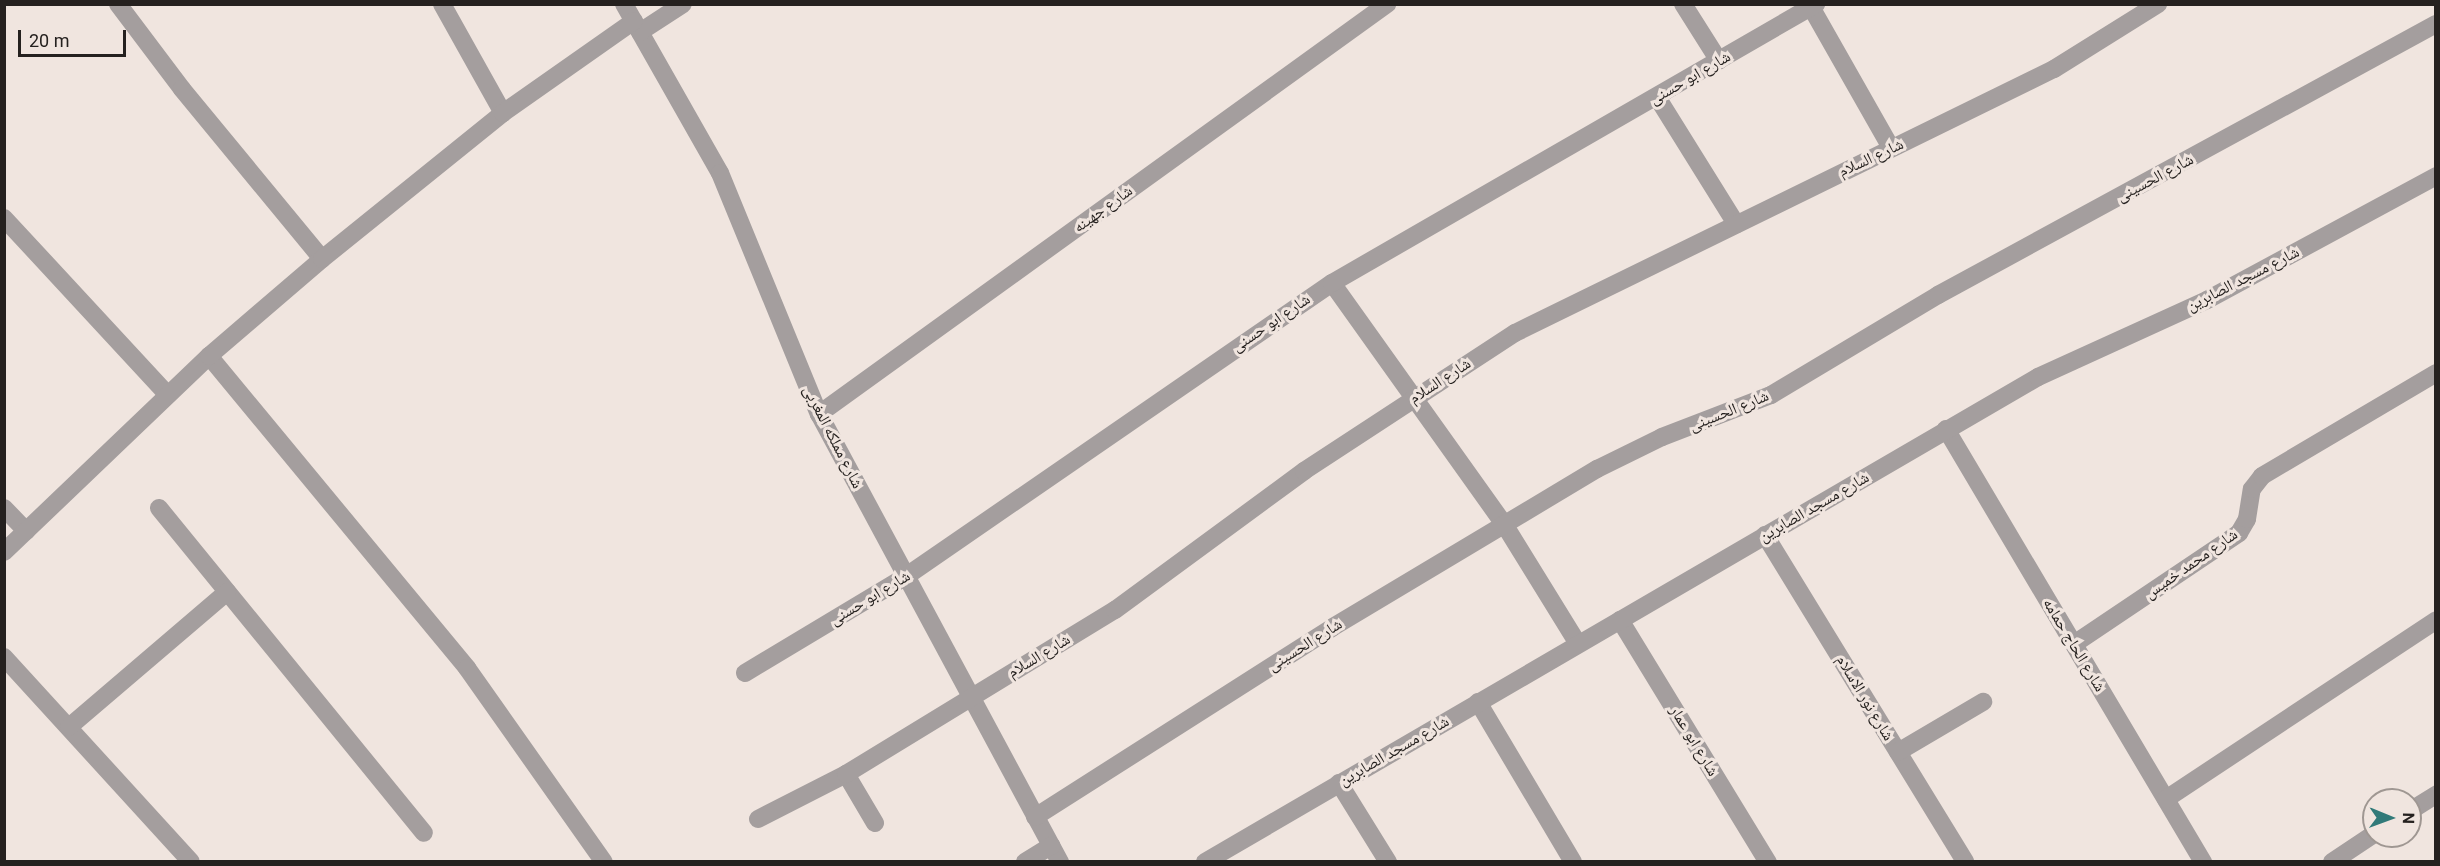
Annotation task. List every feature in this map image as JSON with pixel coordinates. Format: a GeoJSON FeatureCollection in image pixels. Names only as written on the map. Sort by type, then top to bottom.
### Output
{"type":"FeatureCollection","features":[{"type":"Feature","properties":{"kind":"street"},"geometry":{"type":"LineString","coordinates":[[118,4],[182,89],[322,260]]}},
{"type":"Feature","properties":{"kind":"street"},"geometry":{"type":"LineString","coordinates":[[442,4],[503,113]]}},
{"type":"Feature","properties":{"kind":"street","name":"شارع مملكه المغربى"},"geometry":{"type":"LineString","coordinates":[[624,4],[720,173],[819,414],[1055,854]]}},
{"type":"Feature","properties":{"kind":"street"},"geometry":{"type":"LineString","coordinates":[[4,552],[209,356],[322,260],[503,113],[637,27],[683,4]]}},
{"type":"Feature","properties":{"kind":"street","name":"شارع جهينه"},"geometry":{"type":"LineString","coordinates":[[819,414],[1387,4]]}},
{"type":"Feature","properties":{"kind":"street"},"geometry":{"type":"LineString","coordinates":[[1683,4],[1719,61]]}},
{"type":"Feature","properties":{"kind":"street","name":"شارع السلام"},"geometry":{"type":"LineString","coordinates":[[758,819],[846,774],[1115,610],[1304,471],[1515,333],[2054,69],[2158,4]]}},
{"type":"Feature","properties":{"kind":"street"},"geometry":{"type":"LineString","coordinates":[[1814,6],[1891,148]]}},
{"type":"Feature","properties":{"kind":"street","name":"شارع ابو حسنى"},"geometry":{"type":"LineString","coordinates":[[745,673],[905,577],[1332,283],[1814,6]]}},
{"type":"Feature","properties":{"kind":"street","name":"شارع الحسينى"},"geometry":{"type":"LineString","coordinates":[[1035,817],[1333,627],[1597,469],[1662,437],[1771,395],[1938,295],[2436,24]]}},
{"type":"Feature","properties":{"kind":"street"},"geometry":{"type":"LineString","coordinates":[[1657,97],[1736,224]]}},
{"type":"Feature","properties":{"kind":"street","name":"شارع مسجد الصابرين"},"geometry":{"type":"LineString","coordinates":[[1206,861],[2037,377],[2207,300],[2436,176]]}},
{"type":"Feature","properties":{"kind":"street"},"geometry":{"type":"LineString","coordinates":[[4,218],[168,395]]}},
{"type":"Feature","properties":{"kind":"street"},"geometry":{"type":"LineString","coordinates":[[1332,283],[1416,396],[1504,524],[1578,644]]}},
{"type":"Feature","properties":{"kind":"street"},"geometry":{"type":"LineString","coordinates":[[209,356],[467,668],[604,861]]}},
{"type":"Feature","properties":{"kind":"street","name":"شارع محمد خميس"},"geometry":{"type":"LineString","coordinates":[[2074,644],[2239,533],[2247,519],[2252,489],[2262,476],[2436,373]]}},
{"type":"Feature","properties":{"kind":"street","name":"شارع الحاج حمامه"},"geometry":{"type":"LineString","coordinates":[[1946,429],[2203,861]]}},
{"type":"Feature","properties":{"kind":"street"},"geometry":{"type":"LineString","coordinates":[[4,508],[26,531]]}},
{"type":"Feature","properties":{"kind":"street"},"geometry":{"type":"LineString","coordinates":[[159,508],[424,833]]}},
{"type":"Feature","properties":{"kind":"street","name":"شارع نور الاسلام"},"geometry":{"type":"LineString","coordinates":[[1766,535],[1965,861]]}},
{"type":"Feature","properties":{"kind":"street"},"geometry":{"type":"LineString","coordinates":[[69,727],[228,592]]}},
{"type":"Feature","properties":{"kind":"street","name":"شارع ابو عمار"},"geometry":{"type":"LineString","coordinates":[[1620,620],[1768,861]]}},
{"type":"Feature","properties":{"kind":"street"},"geometry":{"type":"LineString","coordinates":[[2166,798],[2436,620]]}},
{"type":"Feature","properties":{"kind":"street"},"geometry":{"type":"LineString","coordinates":[[4,657],[191,861]]}},
{"type":"Feature","properties":{"kind":"street"},"geometry":{"type":"LineString","coordinates":[[1478,702],[1574,861]]}},
{"type":"Feature","properties":{"kind":"street"},"geometry":{"type":"LineString","coordinates":[[1898,752],[1983,702]]}},
{"type":"Feature","properties":{"kind":"street"},"geometry":{"type":"LineString","coordinates":[[846,774],[875,824]]}},
{"type":"Feature","properties":{"kind":"street"},"geometry":{"type":"LineString","coordinates":[[1339,783],[1388,861]]}},
{"type":"Feature","properties":{"kind":"street"},"geometry":{"type":"LineString","coordinates":[[2422,804],[2436,795]]}},
{"type":"Feature","properties":{"kind":"street"},"geometry":{"type":"LineString","coordinates":[[2332,861],[2362,842]]}},
{"type":"Feature","properties":{"kind":"street"},"geometry":{"type":"LineString","coordinates":[[1025,861],[1055,854]]}}]}
